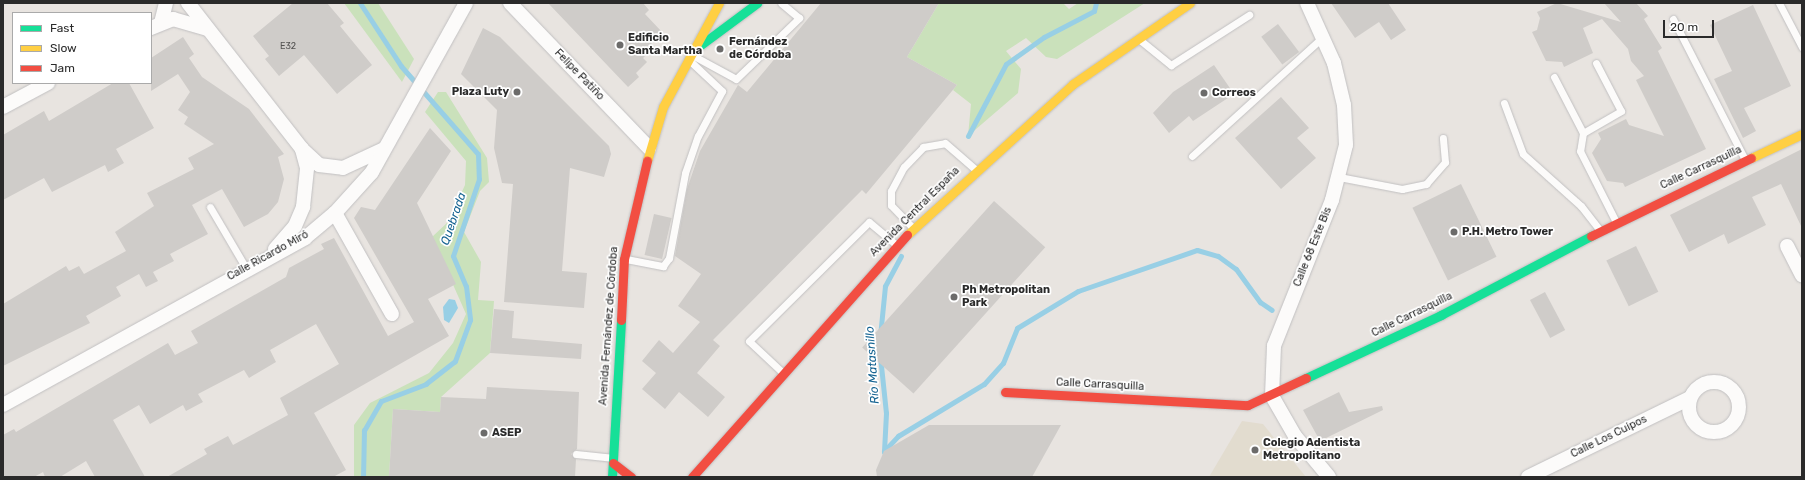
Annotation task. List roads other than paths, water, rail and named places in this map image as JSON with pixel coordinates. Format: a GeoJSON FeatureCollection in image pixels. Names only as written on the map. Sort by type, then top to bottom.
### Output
{"type":"FeatureCollection","features":[{"type":"Feature","properties":{"kind":"main road","name":"Avenida Fernández de Córdoba"},"geometry":{"type":"LineString","coordinates":[[612,477],[624,259],[649,148],[664,107],[719,3]]}},
{"type":"Feature","properties":{"kind":"main road"},"geometry":{"type":"LineString","coordinates":[[692,54],[757,3]]}},
{"type":"Feature","properties":{"kind":"main road","name":"Avenida Central España"},"geometry":{"type":"LineString","coordinates":[[692,477],[897,246],[975,169],[1073,84],[1190,3]]}},
{"type":"Feature","properties":{"kind":"main road","name":"Calle Carrasquilla"},"geometry":{"type":"LineString","coordinates":[[1005,392],[1248,405],[1272,396],[1441,315],[1616,222],[1802,134]]}},
{"type":"Feature","properties":{"kind":"main road"},"geometry":{"type":"LineString","coordinates":[[613,461],[631,477]]}},
{"type":"Feature","properties":{"kind":"street"},"geometry":{"type":"LineString","coordinates":[[156,25],[166,3]]}},
{"type":"Feature","properties":{"kind":"street"},"geometry":{"type":"LineString","coordinates":[[188,3],[302,148],[319,165],[329,169],[356,164],[384,148]]}},
{"type":"Feature","properties":{"kind":"street","name":"Calle Ricardo Miró"},"geometry":{"type":"LineString","coordinates":[[3,405],[271,254],[305,238],[334,212],[372,172],[466,3]]}},
{"type":"Feature","properties":{"kind":"street","name":"Felipe Patiño"},"geometry":{"type":"LineString","coordinates":[[510,3],[649,148]]}},
{"type":"Feature","properties":{"kind":"street","name":"Calle 68 Este Bis"},"geometry":{"type":"LineString","coordinates":[[1272,396],[1274,346],[1339,177],[1346,145],[1344,105],[1334,63],[1307,3]]}},
{"type":"Feature","properties":{"kind":"street"},"geometry":{"type":"LineString","coordinates":[[156,25],[186,21],[210,31]]}},
{"type":"Feature","properties":{"kind":"street"},"geometry":{"type":"LineString","coordinates":[[3,107],[46,84]]}},
{"type":"Feature","properties":{"kind":"street"},"geometry":{"type":"LineString","coordinates":[[271,254],[295,226],[303,207],[307,181],[302,148]]}},
{"type":"Feature","properties":{"kind":"street"},"geometry":{"type":"LineString","coordinates":[[334,212],[392,314]]}},
{"type":"Feature","properties":{"kind":"street"},"geometry":{"type":"LineString","coordinates":[[1787,246],[1802,275]]}},
{"type":"Feature","properties":{"kind":"street"},"geometry":{"type":"LineString","coordinates":[[1272,396],[1295,436],[1329,477]]}},
{"type":"Feature","properties":{"kind":"street","name":"Calle Los Cuipos"},"geometry":{"type":"LineString","coordinates":[[1528,477],[1690,398]]}},
{"type":"Feature","properties":{"kind":"lane"},"geometry":{"type":"LineString","coordinates":[[692,54],[736,79],[798,18],[781,3]]}},
{"type":"Feature","properties":{"kind":"lane"},"geometry":{"type":"LineString","coordinates":[[1779,3],[1802,47]]}},
{"type":"Feature","properties":{"kind":"lane"},"geometry":{"type":"LineString","coordinates":[[1139,38],[1171,65],[1249,16]]}},
{"type":"Feature","properties":{"kind":"lane"},"geometry":{"type":"LineString","coordinates":[[1673,19],[1745,160]]}},
{"type":"Feature","properties":{"kind":"lane"},"geometry":{"type":"LineString","coordinates":[[1192,156],[1323,37]]}},
{"type":"Feature","properties":{"kind":"lane"},"geometry":{"type":"LineString","coordinates":[[624,259],[663,266],[669,258],[685,172],[698,136],[722,91],[692,54]]}},
{"type":"Feature","properties":{"kind":"lane"},"geometry":{"type":"LineString","coordinates":[[1583,133],[1621,111],[1596,63]]}},
{"type":"Feature","properties":{"kind":"lane"},"geometry":{"type":"LineString","coordinates":[[1554,77],[1583,133],[1580,151],[1616,222]]}},
{"type":"Feature","properties":{"kind":"lane"},"geometry":{"type":"LineString","coordinates":[[1504,103],[1523,154],[1581,206],[1600,231]]}},
{"type":"Feature","properties":{"kind":"lane"},"geometry":{"type":"LineString","coordinates":[[1339,177],[1402,189],[1426,184],[1445,162],[1443,138]]}},
{"type":"Feature","properties":{"kind":"lane"},"geometry":{"type":"LineString","coordinates":[[914,229],[891,205],[892,191],[904,167],[923,147],[945,143],[975,169]]}},
{"type":"Feature","properties":{"kind":"lane"},"geometry":{"type":"LineString","coordinates":[[210,207],[246,268]]}},
{"type":"Feature","properties":{"kind":"lane"},"geometry":{"type":"LineString","coordinates":[[784,373],[749,341],[869,222],[897,246]]}},
{"type":"Feature","properties":{"kind":"lane"},"geometry":{"type":"LineString","coordinates":[[576,454],[613,461]]}},
{"type":"Feature","properties":{"kind":"water"},"geometry":{"type":"Polygon","coordinates":[[[449,299],[455,300],[458,308],[449,323],[444,320],[443,307],[449,299]]]}},
{"type":"Feature","properties":{"kind":"waterway","name":"Quebrada"},"geometry":{"type":"LineString","coordinates":[[360,3],[401,66],[478,154],[479,179],[453,256],[466,286],[470,320],[455,361],[426,384],[381,401],[364,430],[363,477]]}},
{"type":"Feature","properties":{"kind":"waterway","name":"Río Matasnillo"},"geometry":{"type":"LineString","coordinates":[[968,136],[1006,64],[1044,37],[1094,11],[1096,3]]}},
{"type":"Feature","properties":{"kind":"waterway"},"geometry":{"type":"LineString","coordinates":[[884,451],[898,436],[984,384],[1003,363],[1017,328],[1078,291],[1197,250],[1218,256],[1236,269],[1260,302],[1272,310]]}},
{"type":"Feature","properties":{"kind":"waterway","name":"Río Matasnillo"},"geometry":{"type":"LineString","coordinates":[[880,336],[885,286],[901,256]]}},
{"type":"Feature","properties":{"kind":"waterway","name":"Río Matasnillo"},"geometry":{"type":"LineString","coordinates":[[880,356],[886,413],[884,452]]}},
{"type":"Feature","properties":{"kind":"place","name":"Edificio Santa Martha"},"geometry":{"type":"Point","coordinates":[620,45]}},
{"type":"Feature","properties":{"kind":"place","name":"Fernández de Córdoba"},"geometry":{"type":"Point","coordinates":[720,49]}},
{"type":"Feature","properties":{"kind":"place","name":"Plaza Luty"},"geometry":{"type":"Point","coordinates":[517,92]}},
{"type":"Feature","properties":{"kind":"place","name":"Correos"},"geometry":{"type":"Point","coordinates":[1204,93]}},
{"type":"Feature","properties":{"kind":"place","name":"P.H. Metro Tower"},"geometry":{"type":"Point","coordinates":[1454,232]}},
{"type":"Feature","properties":{"kind":"place","name":"Ph Metropolitan Park"},"geometry":{"type":"Point","coordinates":[954,297]}},
{"type":"Feature","properties":{"kind":"place","name":"ASEP"},"geometry":{"type":"Point","coordinates":[484,433]}},
{"type":"Feature","properties":{"kind":"place","name":"Colegio Adentista Metropolitano"},"geometry":{"type":"Point","coordinates":[1255,450]}}]}
